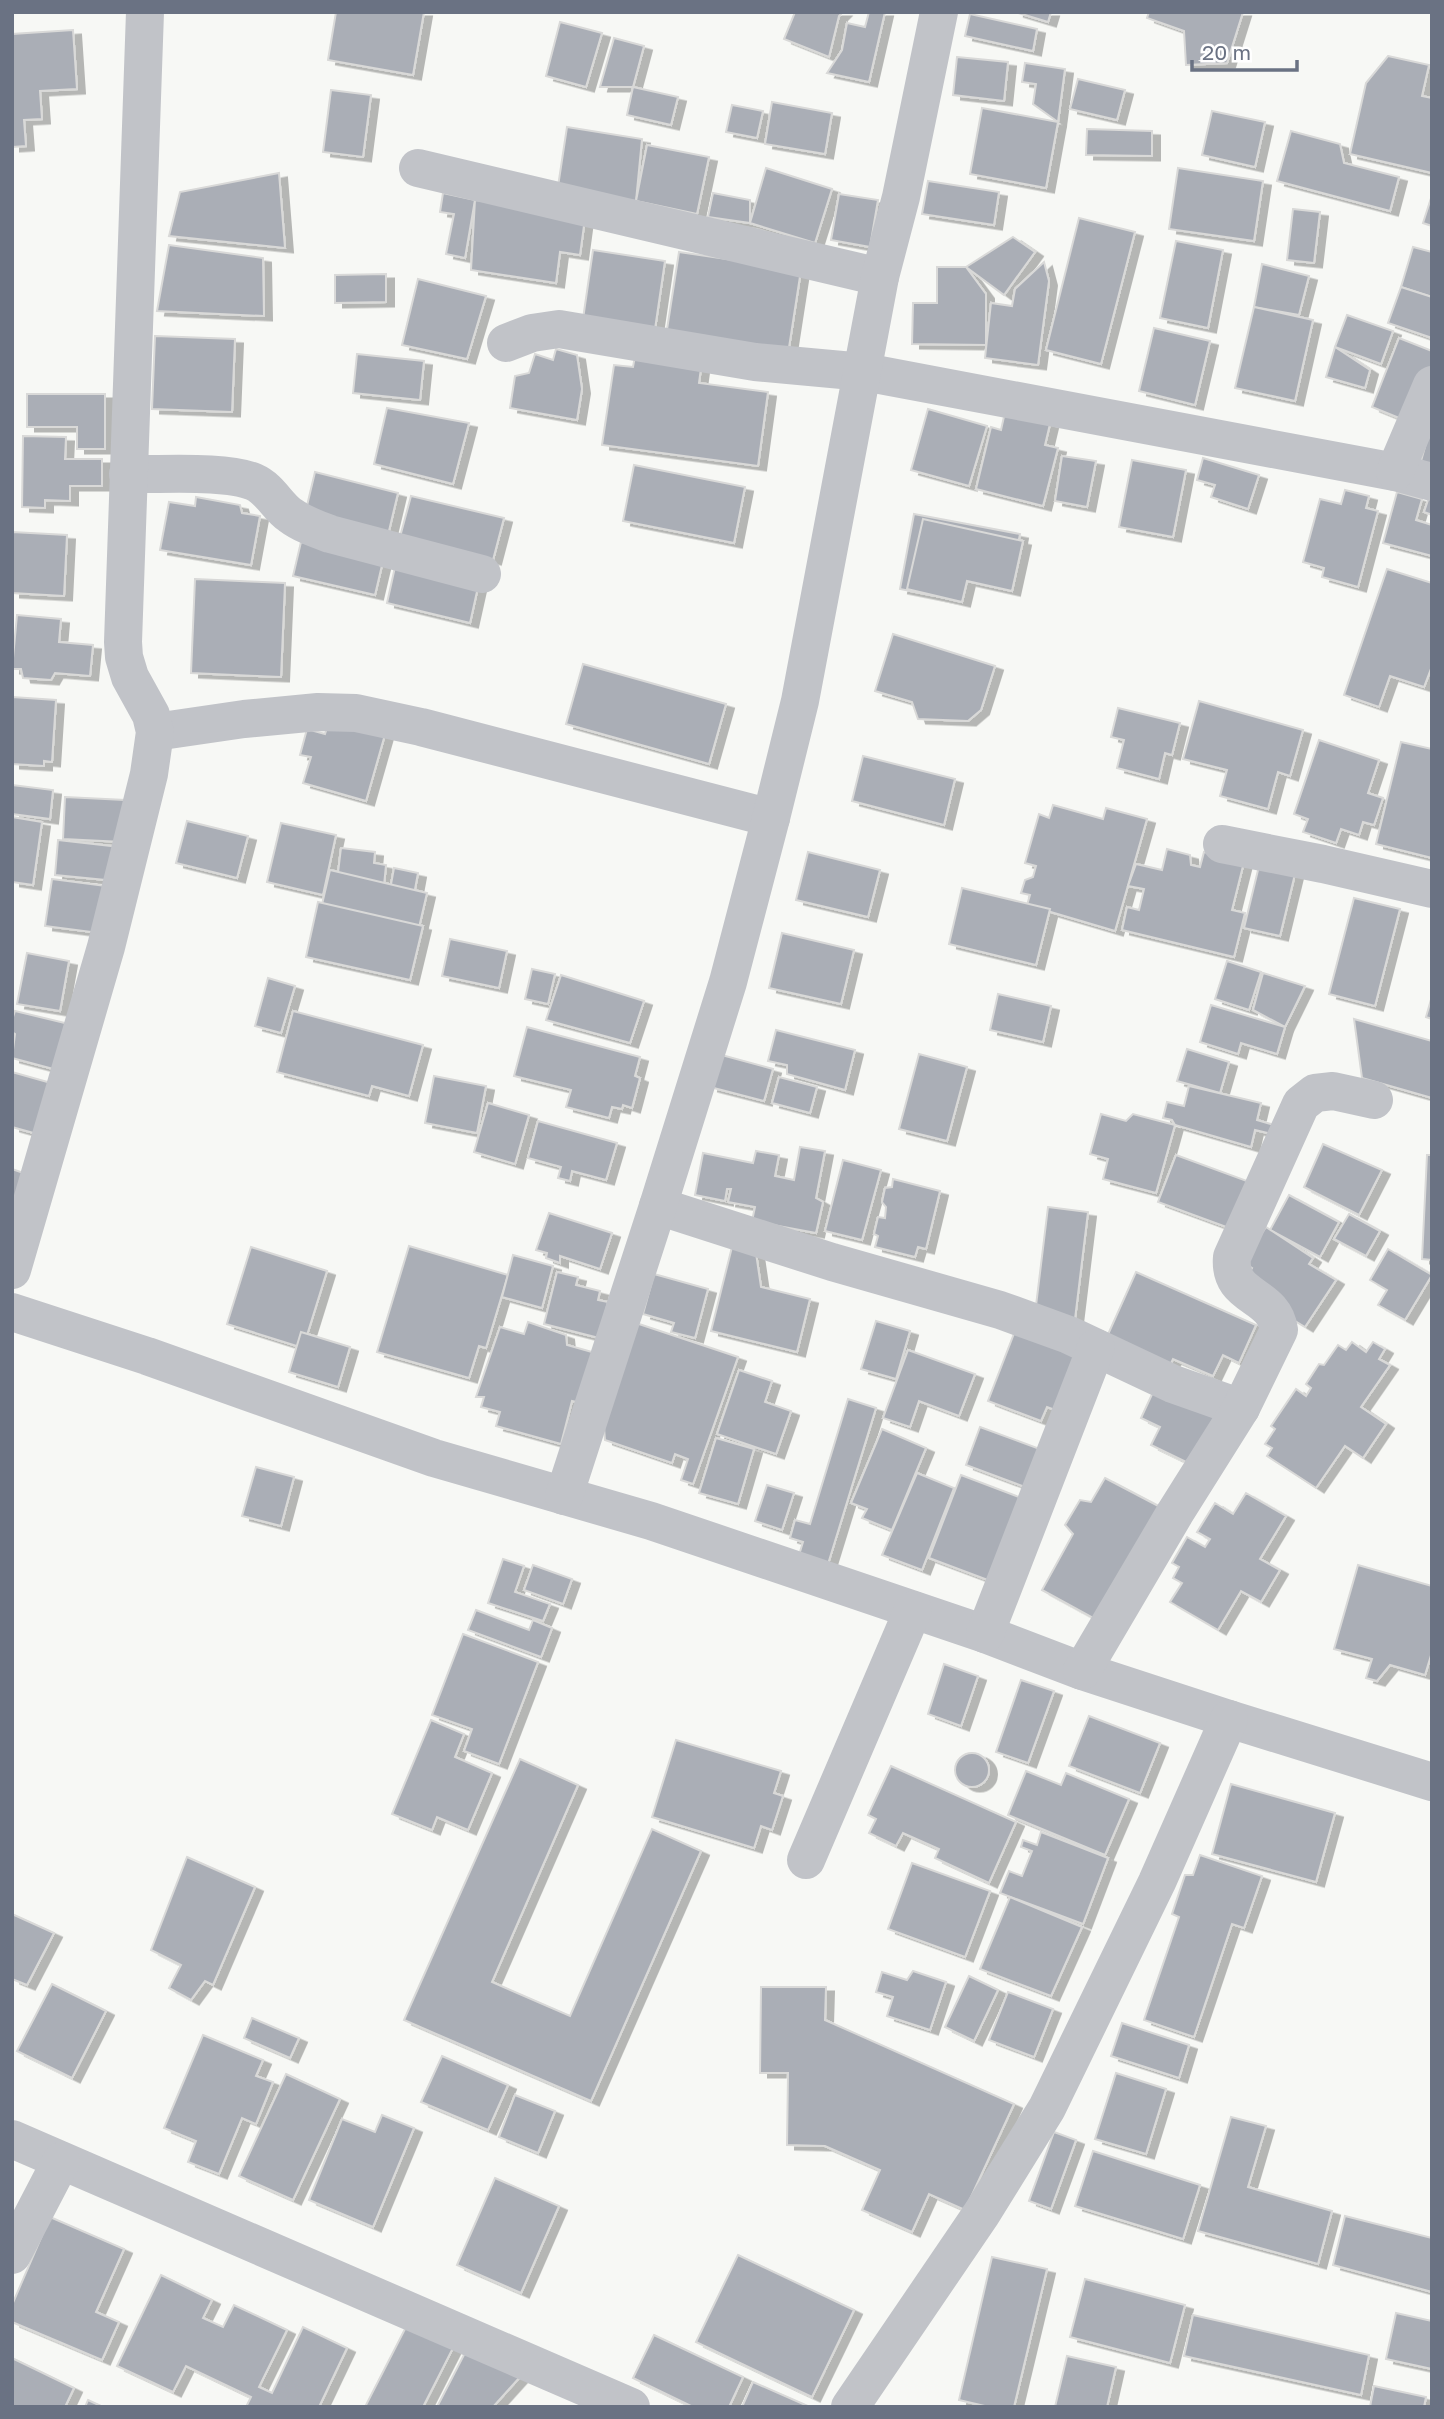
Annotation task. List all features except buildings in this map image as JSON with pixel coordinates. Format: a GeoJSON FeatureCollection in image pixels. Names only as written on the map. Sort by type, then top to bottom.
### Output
{"type":"FeatureCollection","features":[{"type":"Feature","properties":{"kind":"street"},"geometry":{"type":"LineString","coordinates":[[12,1270],[106,947],[149,774],[155,733],[150,715],[130,677],[124,657],[145,12]]}},
{"type":"Feature","properties":{"kind":"street"},"geometry":{"type":"LineString","coordinates":[[564,1496],[659,1206],[728,982],[771,818],[800,701],[880,277],[901,197],[939,12]]}},
{"type":"Feature","properties":{"kind":"street"},"geometry":{"type":"LineString","coordinates":[[418,168],[880,277]]}},
{"type":"Feature","properties":{"kind":"street"},"geometry":{"type":"LineString","coordinates":[[506,343],[559,329],[755,362],[864,372],[1395,472],[1432,482]]}},
{"type":"Feature","properties":{"kind":"street"},"geometry":{"type":"LineString","coordinates":[[1395,472],[1432,385]]}},
{"type":"Feature","properties":{"kind":"street"},"geometry":{"type":"LineString","coordinates":[[128,474],[230,476],[253,482],[265,489],[289,515],[309,526],[482,574]]}},
{"type":"Feature","properties":{"kind":"street"},"geometry":{"type":"LineString","coordinates":[[155,733],[244,719],[318,712],[356,713],[421,727],[771,818]]}},
{"type":"Feature","properties":{"kind":"street"},"geometry":{"type":"LineString","coordinates":[[1222,844],[1432,889]]}},
{"type":"Feature","properties":{"kind":"street"},"geometry":{"type":"LineString","coordinates":[[1082,1671],[1175,1513],[1241,1408],[1279,1329],[1278,1319],[1268,1307],[1237,1283],[1231,1270],[1232,1256],[1301,1104],[1315,1093],[1333,1091],[1374,1100]]}},
{"type":"Feature","properties":{"kind":"street"},"geometry":{"type":"LineString","coordinates":[[659,1206],[832,1262],[1000,1310],[1069,1335],[1173,1384],[1241,1408]]}},
{"type":"Feature","properties":{"kind":"street"},"geometry":{"type":"LineString","coordinates":[[12,1312],[434,1458],[652,1521],[985,1634],[1082,1671],[1432,1782]]}},
{"type":"Feature","properties":{"kind":"street"},"geometry":{"type":"LineString","coordinates":[[985,1634],[1096,1348]]}},
{"type":"Feature","properties":{"kind":"street"},"geometry":{"type":"LineString","coordinates":[[806,1860],[913,1610]]}},
{"type":"Feature","properties":{"kind":"street"},"geometry":{"type":"LineString","coordinates":[[850,2407],[982,2213],[1047,2108],[1157,1882],[1229,1719]]}},
{"type":"Feature","properties":{"kind":"street"},"geometry":{"type":"LineString","coordinates":[[12,2139],[631,2407]]}},
{"type":"Feature","properties":{"kind":"street"},"geometry":{"type":"LineString","coordinates":[[12,2255],[61,2161]]}}]}
